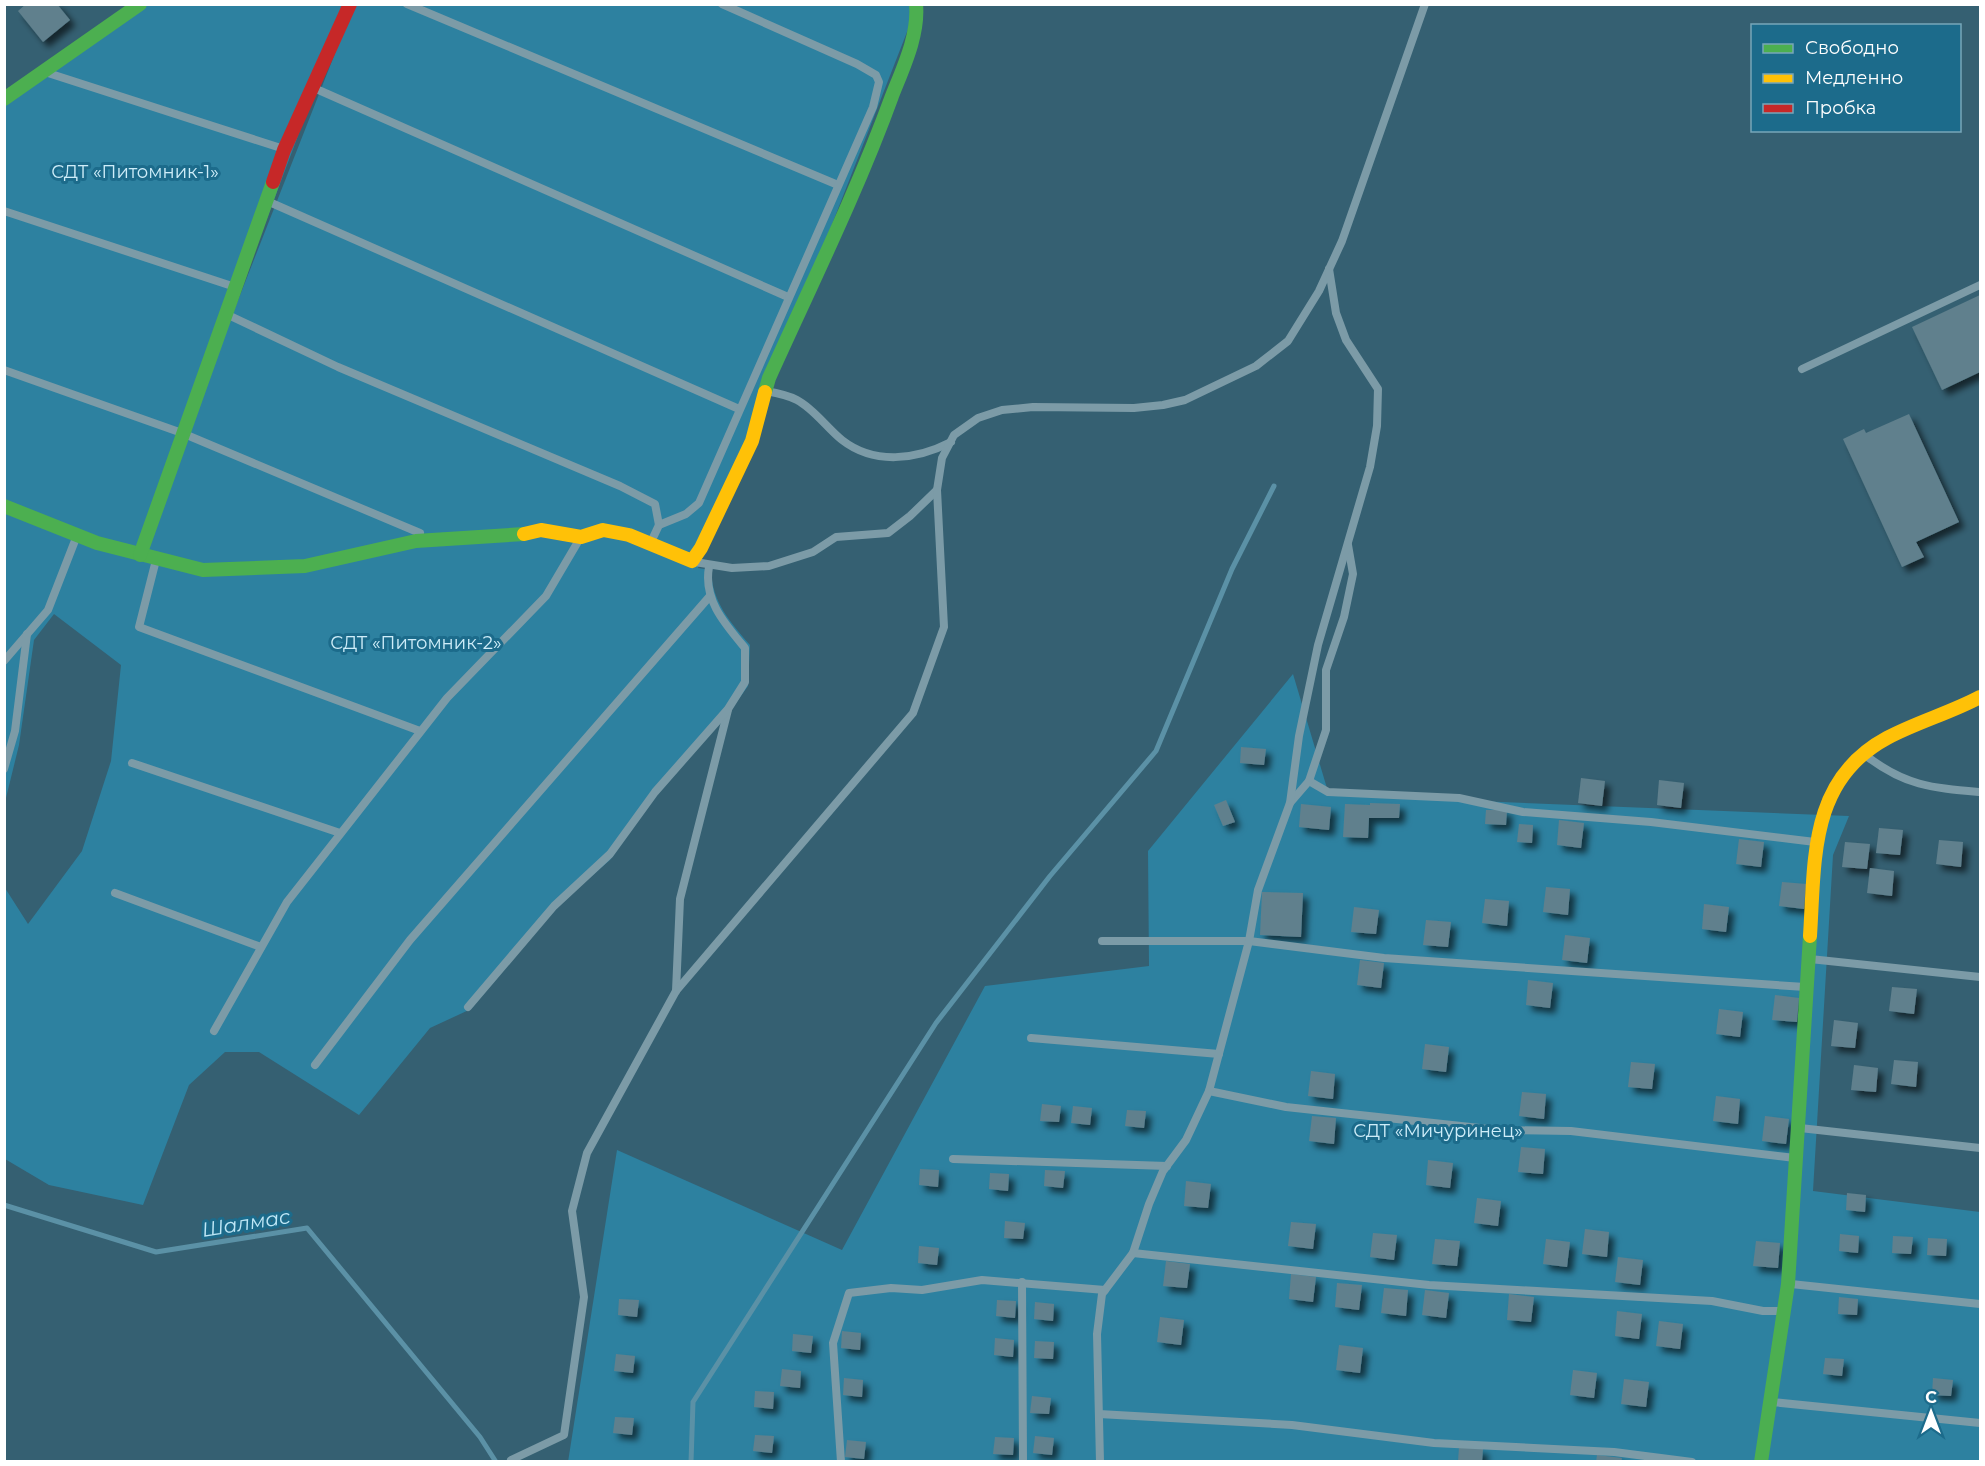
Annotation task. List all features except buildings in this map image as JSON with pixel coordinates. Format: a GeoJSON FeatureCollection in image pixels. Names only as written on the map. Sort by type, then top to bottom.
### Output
{"type":"FeatureCollection","features":[{"type":"Feature","properties":{"kind":"street"},"geometry":{"type":"LineString","coordinates":[[4,99],[140,4]]}},
{"type":"Feature","properties":{"kind":"street"},"geometry":{"type":"LineString","coordinates":[[140,555],[284,150],[350,4]]}},
{"type":"Feature","properties":{"kind":"street"},"geometry":{"type":"LineString","coordinates":[[4,506],[76,535],[157,560],[203,570],[306,566],[416,541],[518,535],[541,530],[581,537],[603,530],[651,543],[692,561],[701,548],[752,441],[766,390],[877,138],[909,52],[917,15],[916,4]]}},
{"type":"Feature","properties":{"kind":"street"},"geometry":{"type":"LineString","coordinates":[[1761,1461],[1788,1284],[1805,987],[1816,842],[1829,799],[1843,773],[1862,753],[1904,728],[1967,705],[1980,697]]}},
{"type":"Feature","properties":{"kind":"lane"},"geometry":{"type":"LineString","coordinates":[[407,4],[838,185]]}},
{"type":"Feature","properties":{"kind":"lane"},"geometry":{"type":"LineString","coordinates":[[659,525],[686,514],[699,502],[873,107],[879,82],[876,75],[722,4]]}},
{"type":"Feature","properties":{"kind":"lane"},"geometry":{"type":"LineString","coordinates":[[511,1460],[564,1435],[584,1297],[572,1211],[587,1153],[676,991],[913,713],[944,627],[936,490],[942,458],[954,435],[978,418],[1002,410],[1033,407],[1134,408],[1185,400],[1256,366],[1288,341],[1319,291],[1342,241],[1425,4]]}},
{"type":"Feature","properties":{"kind":"lane"},"geometry":{"type":"LineString","coordinates":[[44,72],[284,150]]}},
{"type":"Feature","properties":{"kind":"lane"},"geometry":{"type":"LineString","coordinates":[[314,87],[788,297]]}},
{"type":"Feature","properties":{"kind":"lane"},"geometry":{"type":"LineString","coordinates":[[267,201],[739,410]]}},
{"type":"Feature","properties":{"kind":"lane"},"geometry":{"type":"LineString","coordinates":[[4,211],[236,287]]}},
{"type":"Feature","properties":{"kind":"lane"},"geometry":{"type":"LineString","coordinates":[[1100,1461],[1097,1334],[1102,1294],[1133,1253],[1149,1204],[1167,1166],[1186,1140],[1209,1091],[1249,941],[1258,890],[1290,803],[1299,736],[1315,655],[1370,467],[1377,426],[1378,389],[1346,340],[1336,313],[1329,269]]}},
{"type":"Feature","properties":{"kind":"lane"},"geometry":{"type":"LineString","coordinates":[[1802,369],[1980,285]]}},
{"type":"Feature","properties":{"kind":"lane"},"geometry":{"type":"LineString","coordinates":[[226,314],[338,367],[620,486],[655,504],[659,525],[651,543]]}},
{"type":"Feature","properties":{"kind":"lane"},"geometry":{"type":"LineString","coordinates":[[4,369],[182,433],[437,540]]}},
{"type":"Feature","properties":{"kind":"lane"},"geometry":{"type":"LineString","coordinates":[[766,390],[798,400],[842,440],[862,453],[885,458],[913,456],[932,451],[951,442]]}},
{"type":"Feature","properties":{"kind":"lane"},"geometry":{"type":"LineString","coordinates":[[692,561],[709,567],[769,566],[813,552],[836,537],[888,533],[910,516],[936,490]]}},
{"type":"Feature","properties":{"kind":"lane"},"geometry":{"type":"LineString","coordinates":[[4,661],[48,610],[74,548],[76,535]]}},
{"type":"Feature","properties":{"kind":"lane"},"geometry":{"type":"LineString","coordinates":[[214,1031],[287,902],[447,698],[546,596],[581,537]]}},
{"type":"Feature","properties":{"kind":"lane"},"geometry":{"type":"LineString","coordinates":[[1290,803],[1309,781],[1326,730],[1326,670],[1344,617],[1353,574],[1348,541]]}},
{"type":"Feature","properties":{"kind":"lane"},"geometry":{"type":"LineString","coordinates":[[157,560],[139,627],[420,731]]}},
{"type":"Feature","properties":{"kind":"lane"},"geometry":{"type":"LineString","coordinates":[[468,1007],[554,906],[610,854],[655,792],[728,709],[745,682],[746,648],[723,622],[710,596],[706,583],[709,567]]}},
{"type":"Feature","properties":{"kind":"lane"},"geometry":{"type":"LineString","coordinates":[[315,1065],[410,940],[710,596]]}},
{"type":"Feature","properties":{"kind":"lane"},"geometry":{"type":"LineString","coordinates":[[4,769],[15,731],[27,634]]}},
{"type":"Feature","properties":{"kind":"lane"},"geometry":{"type":"LineString","coordinates":[[676,991],[680,899],[728,709]]}},
{"type":"Feature","properties":{"kind":"lane"},"geometry":{"type":"LineString","coordinates":[[1862,753],[1889,774],[1932,788],[1980,792]]}},
{"type":"Feature","properties":{"kind":"lane"},"geometry":{"type":"LineString","coordinates":[[132,763],[340,833]]}},
{"type":"Feature","properties":{"kind":"lane"},"geometry":{"type":"LineString","coordinates":[[1309,781],[1328,792],[1459,798],[1523,812],[1651,822],[1816,842]]}},
{"type":"Feature","properties":{"kind":"lane"},"geometry":{"type":"LineString","coordinates":[[115,893],[261,947]]}},
{"type":"Feature","properties":{"kind":"lane"},"geometry":{"type":"LineString","coordinates":[[1102,941],[1249,941],[1384,958],[1805,987]]}},
{"type":"Feature","properties":{"kind":"lane"},"geometry":{"type":"LineString","coordinates":[[1807,959],[1980,977]]}},
{"type":"Feature","properties":{"kind":"lane"},"geometry":{"type":"LineString","coordinates":[[1031,1038],[1219,1054]]}},
{"type":"Feature","properties":{"kind":"lane"},"geometry":{"type":"LineString","coordinates":[[1209,1091],[1298,1108],[1497,1130],[1571,1131],[1795,1158]]}},
{"type":"Feature","properties":{"kind":"lane"},"geometry":{"type":"LineString","coordinates":[[1797,1128],[1980,1148]]}},
{"type":"Feature","properties":{"kind":"lane"},"geometry":{"type":"LineString","coordinates":[[953,1159],[1167,1166]]}},
{"type":"Feature","properties":{"kind":"lane"},"geometry":{"type":"LineString","coordinates":[[1133,1253],[1418,1284],[1712,1301],[1763,1311],[1784,1311]]}},
{"type":"Feature","properties":{"kind":"lane"},"geometry":{"type":"LineString","coordinates":[[841,1461],[833,1343],[849,1293],[891,1288],[922,1290],[981,1280],[1105,1290]]}},
{"type":"Feature","properties":{"kind":"lane"},"geometry":{"type":"LineString","coordinates":[[1022,1282],[1023,1461]]}},
{"type":"Feature","properties":{"kind":"lane"},"geometry":{"type":"LineString","coordinates":[[1788,1284],[1980,1304]]}},
{"type":"Feature","properties":{"kind":"lane"},"geometry":{"type":"LineString","coordinates":[[1771,1402],[1980,1423]]}},
{"type":"Feature","properties":{"kind":"lane"},"geometry":{"type":"LineString","coordinates":[[1099,1414],[1292,1425],[1434,1443],[1614,1452],[1692,1461]]}},
{"type":"Feature","properties":{"kind":"green space","name":"СДТ «Питомник-2»"},"geometry":{"type":"Polygon","coordinates":[[[147,5],[347,5],[200,397],[354,5],[912,5],[914,14],[698,568],[711,570],[715,592],[723,611],[750,645],[748,686],[728,714],[656,795],[610,860],[559,904],[471,1009],[430,1028],[359,1115],[259,1052],[225,1052],[189,1085],[143,1205],[49,1185],[5,1159],[5,888],[28,924],[82,851],[111,761],[121,665],[54,614],[34,640],[19,745],[5,802],[5,103],[147,5]]]}},
{"type":"Feature","properties":{"kind":"green space","name":"СДТ «Мичуринец»"},"geometry":{"type":"Polygon","coordinates":[[[1293,674],[1329,795],[1849,816],[1833,855],[1813,1191],[1980,1212],[1980,1461],[568,1462],[617,1150],[842,1250],[985,986],[1149,966],[1148,851],[1293,674]]]}},
{"type":"Feature","properties":{"kind":"waterway"},"geometry":{"type":"LineString","coordinates":[[691,1462],[693,1402],[936,1023],[1050,876],[1156,751],[1232,569],[1274,486]]}},
{"type":"Feature","properties":{"kind":"waterway","name":"Шалмас"},"geometry":{"type":"LineString","coordinates":[[4,1205],[156,1252],[307,1228],[480,1437],[496,1462]]}},
{"type":"Feature","properties":{"kind":"traffic: fast"},"geometry":{"type":"LineString","coordinates":[[4,99],[140,4]]}},
{"type":"Feature","properties":{"kind":"traffic: fast"},"geometry":{"type":"LineString","coordinates":[[765,392],[769,378],[878,132],[913,39],[916,4]]}},
{"type":"Feature","properties":{"kind":"traffic: fast"},"geometry":{"type":"LineString","coordinates":[[140,555],[273,182]]}},
{"type":"Feature","properties":{"kind":"traffic: fast"},"geometry":{"type":"LineString","coordinates":[[4,506],[97,543],[203,570],[305,566],[416,541],[524,534]]}},
{"type":"Feature","properties":{"kind":"traffic: fast"},"geometry":{"type":"LineString","coordinates":[[1761,1462],[1788,1284],[1810,936]]}},
{"type":"Feature","properties":{"kind":"traffic: slow"},"geometry":{"type":"LineString","coordinates":[[524,534],[541,530],[581,537],[603,530],[629,535],[692,561],[701,548],[752,441],[765,392]]}},
{"type":"Feature","properties":{"kind":"traffic: slow"},"geometry":{"type":"LineString","coordinates":[[1810,936],[1813,878],[1821,824],[1830,799],[1843,776],[1862,755],[1887,738],[1980,697]]}},
{"type":"Feature","properties":{"kind":"traffic: jam"},"geometry":{"type":"LineString","coordinates":[[273,182],[284,150],[350,4]]}},
{"type":"Feature","properties":{"kind":"park label","name":"СДТ «Питомник-1»"},"geometry":{"type":"Point","coordinates":[135,172]}}]}
